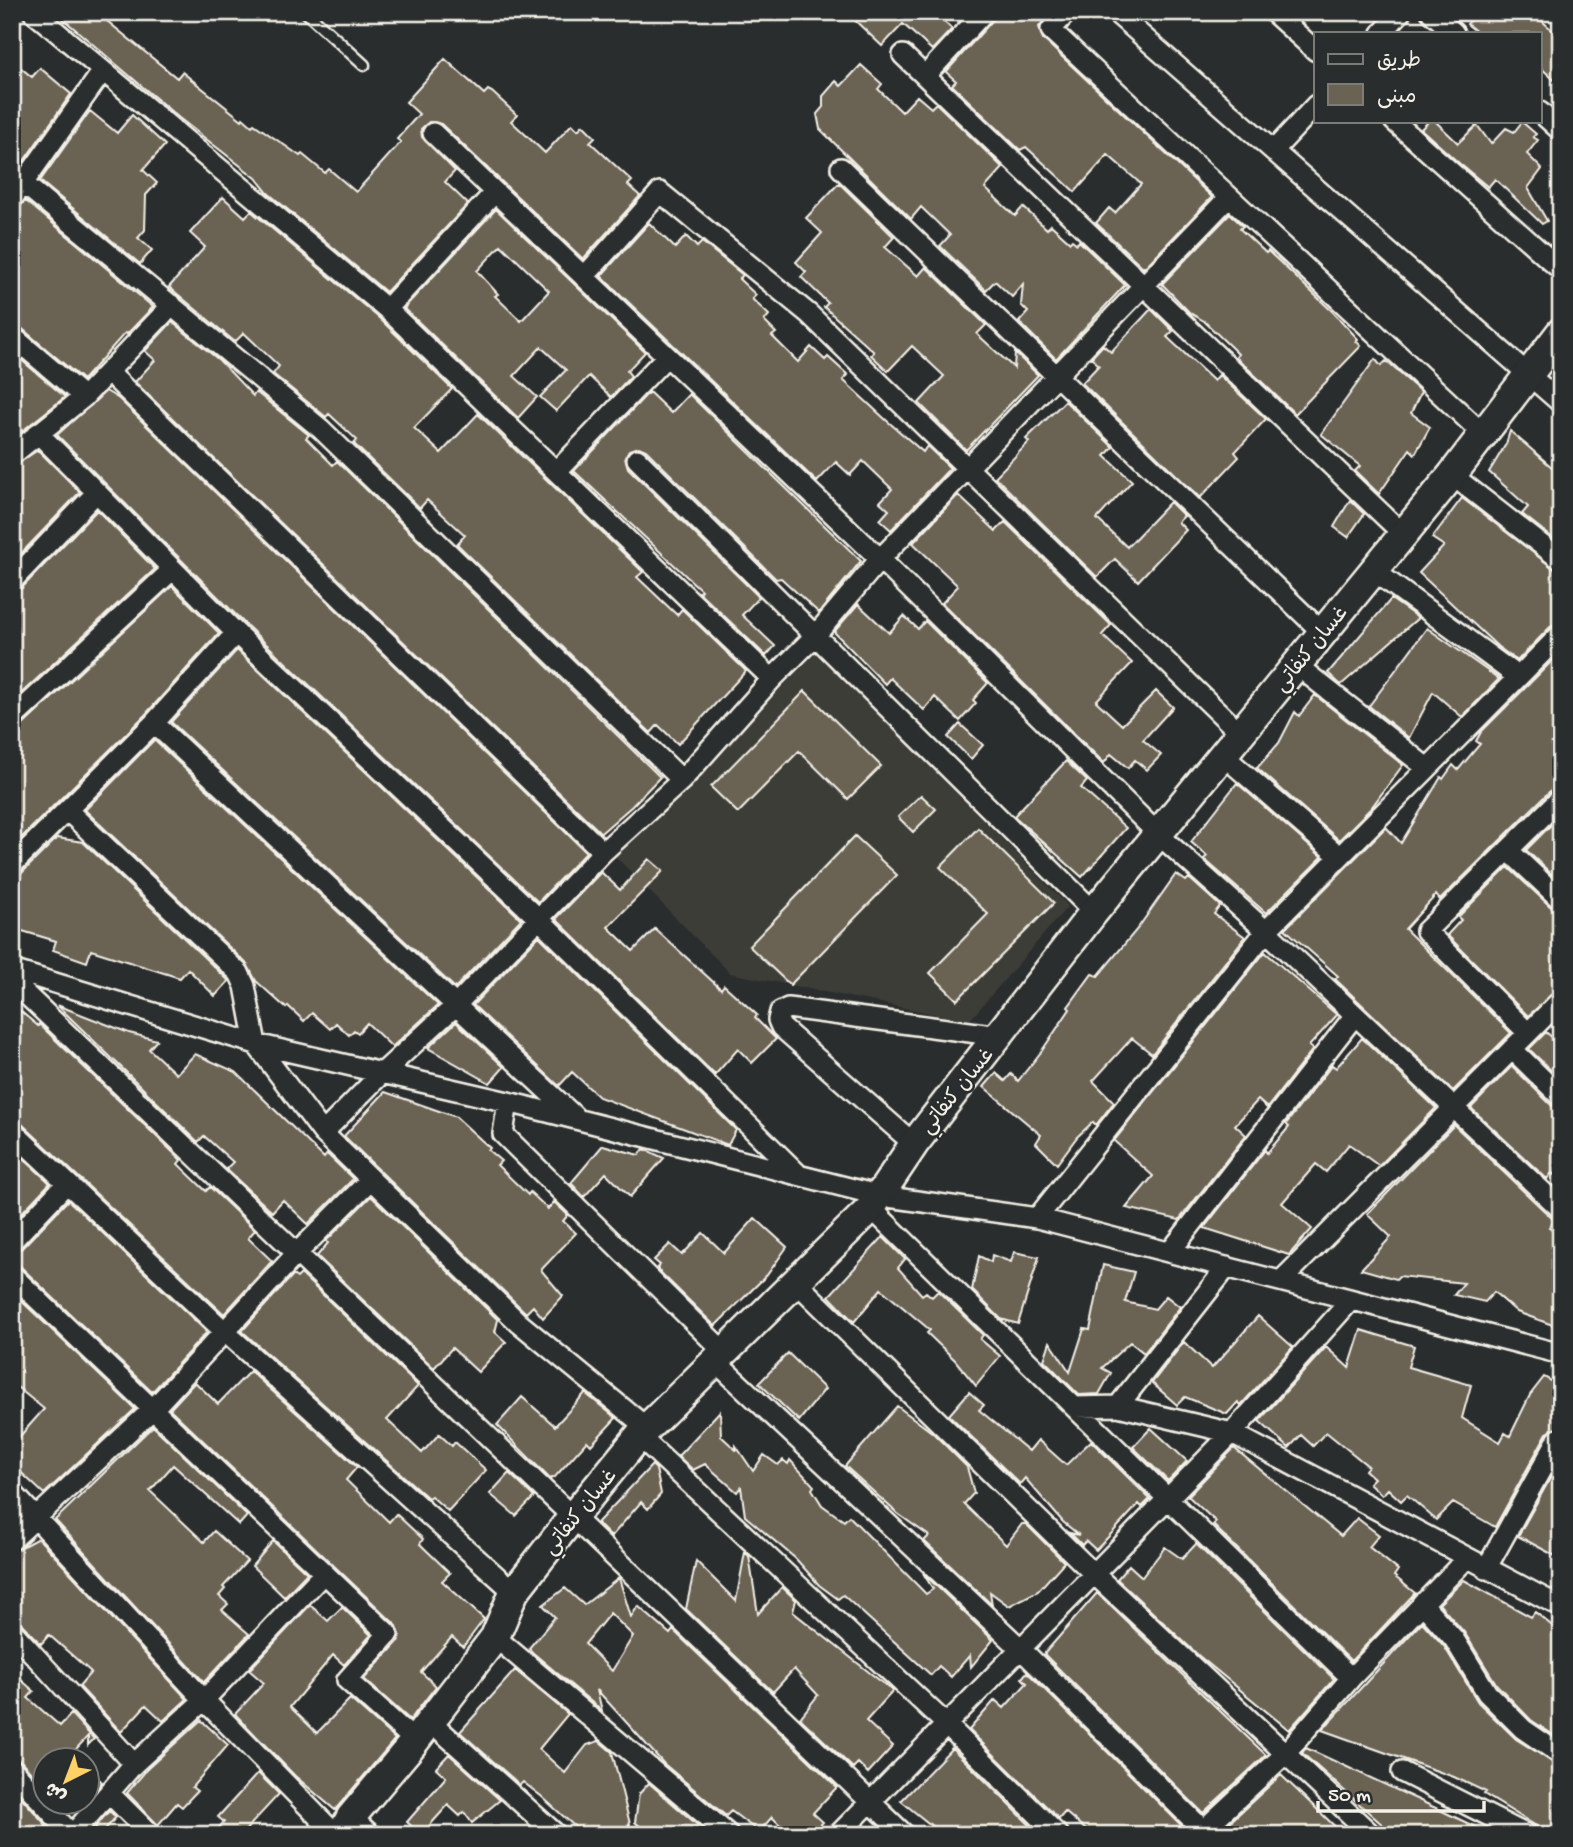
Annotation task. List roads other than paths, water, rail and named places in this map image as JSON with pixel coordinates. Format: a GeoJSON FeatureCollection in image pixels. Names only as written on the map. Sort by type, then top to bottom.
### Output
{"type":"FeatureCollection","features":[{"type":"Feature","properties":{"kind":"street"},"geometry":{"type":"LineString","coordinates":[[33,12],[387,309],[772,679]]}},
{"type":"Feature","properties":{"kind":"street"},"geometry":{"type":"LineString","coordinates":[[925,76],[984,12]]}},
{"type":"Feature","properties":{"kind":"street"},"geometry":{"type":"LineString","coordinates":[[1068,12],[1051,30],[1482,433]]}},
{"type":"Feature","properties":{"kind":"street"},"geometry":{"type":"LineString","coordinates":[[1115,12],[1561,402]]}},
{"type":"Feature","properties":{"kind":"street"},"geometry":{"type":"LineString","coordinates":[[1273,12],[1314,49]]}},
{"type":"Feature","properties":{"kind":"street"},"geometry":{"type":"LineString","coordinates":[[1383,32],[1401,12]]}},
{"type":"Feature","properties":{"kind":"street"},"geometry":{"type":"LineString","coordinates":[[1431,12],[1453,32]]}},
{"type":"Feature","properties":{"kind":"street"},"geometry":{"type":"LineString","coordinates":[[903,55],[1403,534]]}},
{"type":"Feature","properties":{"kind":"street"},"geometry":{"type":"LineString","coordinates":[[102,72],[16,186],[172,305],[321,429],[682,780]]}},
{"type":"Feature","properties":{"kind":"street"},"geometry":{"type":"LineString","coordinates":[[1274,150],[1314,107]]}},
{"type":"Feature","properties":{"kind":"street"},"geometry":{"type":"LineString","coordinates":[[1542,114],[1561,131]]}},
{"type":"Feature","properties":{"kind":"street"},"geometry":{"type":"LineString","coordinates":[[1395,122],[1561,271]]}},
{"type":"Feature","properties":{"kind":"street"},"geometry":{"type":"LineString","coordinates":[[433,133],[880,559],[1159,835],[1266,931],[1561,1209]]}},
{"type":"Feature","properties":{"kind":"street"},"geometry":{"type":"LineString","coordinates":[[841,168],[1323,633]]}},
{"type":"Feature","properties":{"kind":"street"},"geometry":{"type":"LineString","coordinates":[[387,309],[495,192]]}},
{"type":"Feature","properties":{"kind":"street"},"geometry":{"type":"LineString","coordinates":[[584,277],[660,192],[809,314],[967,468],[1339,856]]}},
{"type":"Feature","properties":{"kind":"street"},"geometry":{"type":"LineString","coordinates":[[323,1133],[380,1074],[454,1007],[603,852],[682,780],[772,679],[815,636],[880,559],[1229,197]]}},
{"type":"Feature","properties":{"kind":"street"},"geometry":{"type":"LineString","coordinates":[[12,455],[83,397],[172,305]]}},
{"type":"Feature","properties":{"kind":"street","name":"غسان كنفاتي"},"geometry":{"type":"LineString","coordinates":[[350,1830],[495,1637],[514,1592],[571,1519],[643,1432],[876,1202],[914,1144],[1094,912],[1452,475],[1561,332]]}},
{"type":"Feature","properties":{"kind":"street"},"geometry":{"type":"LineString","coordinates":[[12,336],[83,397]]}},
{"type":"Feature","properties":{"kind":"street"},"geometry":{"type":"LineString","coordinates":[[556,471],[667,356]]}},
{"type":"Feature","properties":{"kind":"street"},"geometry":{"type":"LineString","coordinates":[[108,372],[603,852]]}},
{"type":"Feature","properties":{"kind":"street"},"geometry":{"type":"LineString","coordinates":[[38,433],[95,494],[236,633],[539,919],[798,1174]]}},
{"type":"Feature","properties":{"kind":"street"},"geometry":{"type":"LineString","coordinates":[[637,459],[1094,912]]}},
{"type":"Feature","properties":{"kind":"street"},"geometry":{"type":"LineString","coordinates":[[1452,475],[1561,559]]}},
{"type":"Feature","properties":{"kind":"street"},"geometry":{"type":"LineString","coordinates":[[12,581],[95,494]]}},
{"type":"Feature","properties":{"kind":"street"},"geometry":{"type":"LineString","coordinates":[[12,719],[172,570]]}},
{"type":"Feature","properties":{"kind":"street"},"geometry":{"type":"LineString","coordinates":[[1373,570],[1518,677]]}},
{"type":"Feature","properties":{"kind":"street"},"geometry":{"type":"LineString","coordinates":[[12,865],[154,723],[236,633]]}},
{"type":"Feature","properties":{"kind":"street"},"geometry":{"type":"LineString","coordinates":[[1037,1218],[1266,931],[1561,634]]}},
{"type":"Feature","properties":{"kind":"street"},"geometry":{"type":"LineString","coordinates":[[1296,664],[1427,768]]}},
{"type":"Feature","properties":{"kind":"street"},"geometry":{"type":"LineString","coordinates":[[154,723],[454,1007],[577,1119]]}},
{"type":"Feature","properties":{"kind":"street"},"geometry":{"type":"LineString","coordinates":[[1528,1033],[1426,931],[1561,798]]}},
{"type":"Feature","properties":{"kind":"street"},"geometry":{"type":"LineString","coordinates":[[67,810],[239,973],[245,986],[256,1044],[323,1133],[519,1322],[643,1432],[1058,1835]]}},
{"type":"Feature","properties":{"kind":"street"},"geometry":{"type":"LineString","coordinates":[[1508,850],[1561,900]]}},
{"type":"Feature","properties":{"kind":"street"},"geometry":{"type":"LineString","coordinates":[[12,970],[256,1044],[508,1102],[798,1174],[876,1202],[1037,1218],[1561,1354]]}},
{"type":"Feature","properties":{"kind":"street"},"geometry":{"type":"LineString","coordinates":[[12,981],[298,1253],[571,1519],[905,1835]]}},
{"type":"Feature","properties":{"kind":"street"},"geometry":{"type":"LineString","coordinates":[[1281,1281],[1561,1000]]}},
{"type":"Feature","properties":{"kind":"street"},"geometry":{"type":"LineString","coordinates":[[914,1144],[781,1027],[778,1020],[780,1012],[788,1008],[1000,1036]]}},
{"type":"Feature","properties":{"kind":"street"},"geometry":{"type":"LineString","coordinates":[[1170,1252],[1355,1015]]}},
{"type":"Feature","properties":{"kind":"street"},"geometry":{"type":"LineString","coordinates":[[1512,1049],[1561,1097]]}},
{"type":"Feature","properties":{"kind":"street"},"geometry":{"type":"LineString","coordinates":[[508,1102],[503,1134],[720,1357],[1019,1647],[1203,1833],[1284,1755],[1351,1678],[1466,1559]]}},
{"type":"Feature","properties":{"kind":"street"},"geometry":{"type":"LineString","coordinates":[[12,1131],[224,1331],[514,1592]]}},
{"type":"Feature","properties":{"kind":"street"},"geometry":{"type":"LineString","coordinates":[[12,1540],[153,1409],[224,1331],[370,1180]]}},
{"type":"Feature","properties":{"kind":"street"},"geometry":{"type":"LineString","coordinates":[[12,1241],[67,1183]]}},
{"type":"Feature","properties":{"kind":"street"},"geometry":{"type":"LineString","coordinates":[[876,1202],[1076,1407],[1351,1678]]}},
{"type":"Feature","properties":{"kind":"street"},"geometry":{"type":"LineString","coordinates":[[1118,1406],[1227,1268]]}},
{"type":"Feature","properties":{"kind":"street"},"geometry":{"type":"LineString","coordinates":[[12,1275],[388,1634],[348,1680],[423,1731],[557,1835]]}},
{"type":"Feature","properties":{"kind":"street"},"geometry":{"type":"LineString","coordinates":[[795,1281],[1092,1572],[1372,1835]]}},
{"type":"Feature","properties":{"kind":"street"},"geometry":{"type":"LineString","coordinates":[[838,1835],[1092,1572],[1232,1433],[1351,1300]]}},
{"type":"Feature","properties":{"kind":"street"},"geometry":{"type":"LineString","coordinates":[[1076,1407],[1118,1406],[1232,1433],[1561,1607]]}},
{"type":"Feature","properties":{"kind":"street"},"geometry":{"type":"LineString","coordinates":[[1486,1569],[1560,1438]]}},
{"type":"Feature","properties":{"kind":"street"},"geometry":{"type":"LineString","coordinates":[[12,1492],[34,1519],[204,1700],[350,1830]]}},
{"type":"Feature","properties":{"kind":"street"},"geometry":{"type":"LineString","coordinates":[[12,1769],[72,1835],[134,1764],[204,1700],[324,1573]]}},
{"type":"Feature","properties":{"kind":"street"},"geometry":{"type":"LineString","coordinates":[[1422,1603],[1454,1639],[1487,1693],[1522,1729],[1561,1755]]}},
{"type":"Feature","properties":{"kind":"street"},"geometry":{"type":"LineString","coordinates":[[12,1631],[134,1764]]}},
{"type":"Feature","properties":{"kind":"street"},"geometry":{"type":"LineString","coordinates":[[495,1637],[729,1835]]}},
{"type":"Feature","properties":{"kind":"street"},"geometry":{"type":"LineString","coordinates":[[1402,1772],[1527,1835]]}},
{"type":"Feature","properties":{"kind":"street"},"geometry":{"type":"LineString","coordinates":[[109,1793],[151,1835]]}},
{"type":"Feature","properties":{"kind":"lane"},"geometry":{"type":"LineString","coordinates":[[306,12],[364,65]]}}]}
